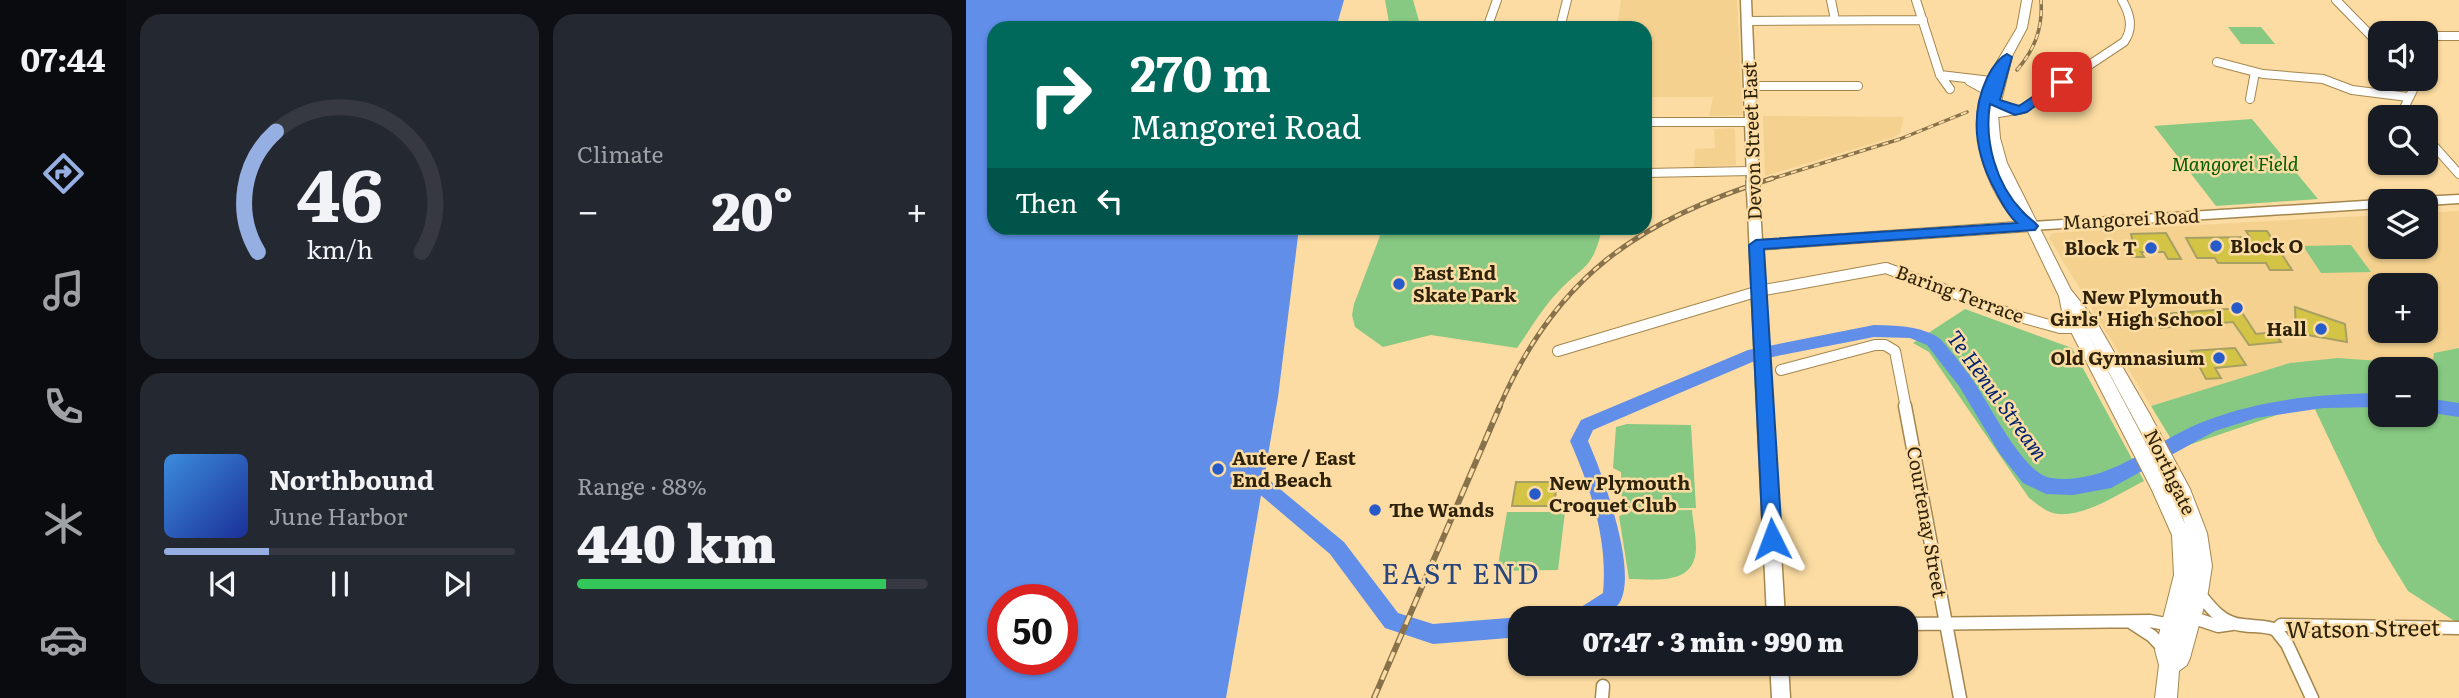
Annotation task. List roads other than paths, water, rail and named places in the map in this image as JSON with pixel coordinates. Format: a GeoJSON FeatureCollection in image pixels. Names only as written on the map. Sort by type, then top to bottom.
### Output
{"type":"FeatureCollection","features":[{"type":"Feature","properties":{"kind":"highway"},"geometry":{"type":"LineString","coordinates":[[2015,0],[2022,17],[2022,29]]}},
{"type":"Feature","properties":{"kind":"highway","name":"Northgate"},"geometry":{"type":"LineString","coordinates":[[2027,0],[2022,29],[2007,57],[1981,122],[1984,153],[1991,171],[2015,214],[2031,226]]}},
{"type":"Feature","properties":{"kind":"highway","name":"Northgate"},"geometry":{"type":"LineString","coordinates":[[2007,57],[1991,97],[1994,138],[2001,163],[2066,293],[2091,325],[2174,515],[2184,552],[2183,582],[2171,625],[2166,698]]}},
{"type":"Feature","properties":{"kind":"highway","name":"Northgate"},"geometry":{"type":"LineString","coordinates":[[2066,293],[2071,316],[2078,328],[2184,495],[2200,546],[2202,574],[2180,657],[2167,658]]}},
{"type":"Feature","properties":{"kind":"main road","name":"Devon Street East"},"geometry":{"type":"LineString","coordinates":[[1746,0],[1775,606]]}},
{"type":"Feature","properties":{"kind":"main road"},"geometry":{"type":"LineString","coordinates":[[2438,200],[2459,199]]}},
{"type":"Feature","properties":{"kind":"main road","name":"Mangorei Road"},"geometry":{"type":"LineString","coordinates":[[2031,226],[2368,205]]}},
{"type":"Feature","properties":{"kind":"main road"},"geometry":{"type":"LineString","coordinates":[[1780,676],[1781,698]]}},
{"type":"Feature","properties":{"kind":"street"},"geometry":{"type":"LineString","coordinates":[[1490,21],[1497,0]]}},
{"type":"Feature","properties":{"kind":"street"},"geometry":{"type":"LineString","coordinates":[[1562,21],[1567,0]]}},
{"type":"Feature","properties":{"kind":"street"},"geometry":{"type":"LineString","coordinates":[[1831,0],[1835,20]]}},
{"type":"Feature","properties":{"kind":"street"},"geometry":{"type":"LineString","coordinates":[[1916,0],[1940,75],[1950,89]]}},
{"type":"Feature","properties":{"kind":"street"},"geometry":{"type":"LineString","coordinates":[[1940,75],[1967,80],[2015,111],[2023,109],[2124,42],[2131,25],[2122,0]]}},
{"type":"Feature","properties":{"kind":"street"},"geometry":{"type":"LineString","coordinates":[[2336,0],[2368,33]]}},
{"type":"Feature","properties":{"kind":"street"},"geometry":{"type":"LineString","coordinates":[[1748,21],[1923,20]]}},
{"type":"Feature","properties":{"kind":"street"},"geometry":{"type":"LineString","coordinates":[[2438,36],[2459,36]]}},
{"type":"Feature","properties":{"kind":"street"},"geometry":{"type":"LineString","coordinates":[[2217,62],[2255,72],[2323,79],[2352,90],[2408,97]]}},
{"type":"Feature","properties":{"kind":"street"},"geometry":{"type":"LineString","coordinates":[[2249,99],[2255,72]]}},
{"type":"Feature","properties":{"kind":"street"},"geometry":{"type":"LineString","coordinates":[[1751,86],[1858,86]]}},
{"type":"Feature","properties":{"kind":"street"},"geometry":{"type":"LineString","coordinates":[[2405,105],[2411,91]]}},
{"type":"Feature","properties":{"kind":"street"},"geometry":{"type":"LineString","coordinates":[[1652,122],[1752,122]]}},
{"type":"Feature","properties":{"kind":"street"},"geometry":{"type":"LineString","coordinates":[[2438,150],[2459,174]]}},
{"type":"Feature","properties":{"kind":"street"},"geometry":{"type":"LineString","coordinates":[[1652,174],[1753,181]]}},
{"type":"Feature","properties":{"kind":"street","name":"Mangorei Road"},"geometry":{"type":"LineString","coordinates":[[1756,245],[2031,226]]}},
{"type":"Feature","properties":{"kind":"street","name":"Baring Terrace"},"geometry":{"type":"LineString","coordinates":[[1558,351],[1759,291],[1886,268],[2013,315],[2060,328],[2078,328]]}},
{"type":"Feature","properties":{"kind":"street","name":"Courtenay Street"},"geometry":{"type":"LineString","coordinates":[[1781,370],[1875,345],[1892,348],[1896,355],[1960,698]]}},
{"type":"Feature","properties":{"kind":"street"},"geometry":{"type":"LineString","coordinates":[[2198,592],[2217,615],[2232,624]]}},
{"type":"Feature","properties":{"kind":"street","name":"Watson Street"},"geometry":{"type":"LineString","coordinates":[[2191,617],[2218,626],[2260,624],[2276,630],[2281,625],[2459,628]]}},
{"type":"Feature","properties":{"kind":"street"},"geometry":{"type":"LineString","coordinates":[[1918,624],[2146,621],[2171,625]]}},
{"type":"Feature","properties":{"kind":"street"},"geometry":{"type":"LineString","coordinates":[[2132,623],[2167,658]]}},
{"type":"Feature","properties":{"kind":"street"},"geometry":{"type":"LineString","coordinates":[[2276,630],[2287,644],[2312,698]]}},
{"type":"Feature","properties":{"kind":"water"},"geometry":{"type":"Polygon","coordinates":[[[966,0],[1344,0],[1338,21],[987,21],[987,235],[1298,235],[1278,397],[1226,698],[966,698],[966,0]]]}},
{"type":"Feature","properties":{"kind":"waterway","name":"Te Hēnui Stream"},"geometry":{"type":"LineString","coordinates":[[1601,606],[1612,598],[1613,558],[1601,497],[1579,441],[1587,425],[1754,354],[1874,331],[1911,332],[1933,341],[1965,381],[2006,449],[2029,477],[2046,486],[2073,487],[2111,480],[2132,466],[2210,426],[2256,411],[2323,401],[2368,400]]}},
{"type":"Feature","properties":{"kind":"waterway","name":"Te Hēnui Stream"},"geometry":{"type":"LineString","coordinates":[[2438,407],[2459,410]]}},
{"type":"Feature","properties":{"kind":"waterway","name":"Te Hēnui Stream"},"geometry":{"type":"LineString","coordinates":[[1263,486],[1337,548],[1392,621],[1433,634],[1508,628]]}},
{"type":"Feature","properties":{"kind":"railway"},"geometry":{"type":"LineString","coordinates":[[2017,70],[2029,54],[2036,38],[2041,20],[2041,0]]}},
{"type":"Feature","properties":{"kind":"railway"},"geometry":{"type":"LineString","coordinates":[[1768,180],[1900,139],[1967,112]]}},
{"type":"Feature","properties":{"kind":"railway"},"geometry":{"type":"LineString","coordinates":[[1652,230],[1682,213],[1773,178]]}},
{"type":"Feature","properties":{"kind":"railway"},"geometry":{"type":"LineString","coordinates":[[1500,406],[1522,362],[1547,322],[1575,288],[1607,259],[1642,235]]}},
{"type":"Feature","properties":{"kind":"railway"},"geometry":{"type":"LineString","coordinates":[[1374,698],[1500,406]]}},
{"type":"Feature","properties":{"kind":"place","name":"Block O"},"geometry":{"type":"Point","coordinates":[2216,246]}},
{"type":"Feature","properties":{"kind":"place","name":"Block T"},"geometry":{"type":"Point","coordinates":[2151,248]}},
{"type":"Feature","properties":{"kind":"place","name":"East End Skate Park"},"geometry":{"type":"Point","coordinates":[1399,284]}},
{"type":"Feature","properties":{"kind":"place","name":"New Plymouth Girls' High School"},"geometry":{"type":"Point","coordinates":[2237,308]}},
{"type":"Feature","properties":{"kind":"place","name":"Hall"},"geometry":{"type":"Point","coordinates":[2321,329]}},
{"type":"Feature","properties":{"kind":"place","name":"Old Gymnasium"},"geometry":{"type":"Point","coordinates":[2219,358]}},
{"type":"Feature","properties":{"kind":"place","name":"Autere / East End Beach"},"geometry":{"type":"Point","coordinates":[1218,469]}},
{"type":"Feature","properties":{"kind":"place","name":"New Plymouth Croquet Club"},"geometry":{"type":"Point","coordinates":[1535,494]}},
{"type":"Feature","properties":{"kind":"place","name":"The Wands"},"geometry":{"type":"Point","coordinates":[1375,510]}},
{"type":"Feature","properties":{"kind":"district","name":"EAST END"},"geometry":{"type":"Point","coordinates":[1461,574]}},
{"type":"Feature","properties":{"kind":"park label","name":"Mangorei Field"},"geometry":{"type":"Point","coordinates":[2235,164]}}]}
